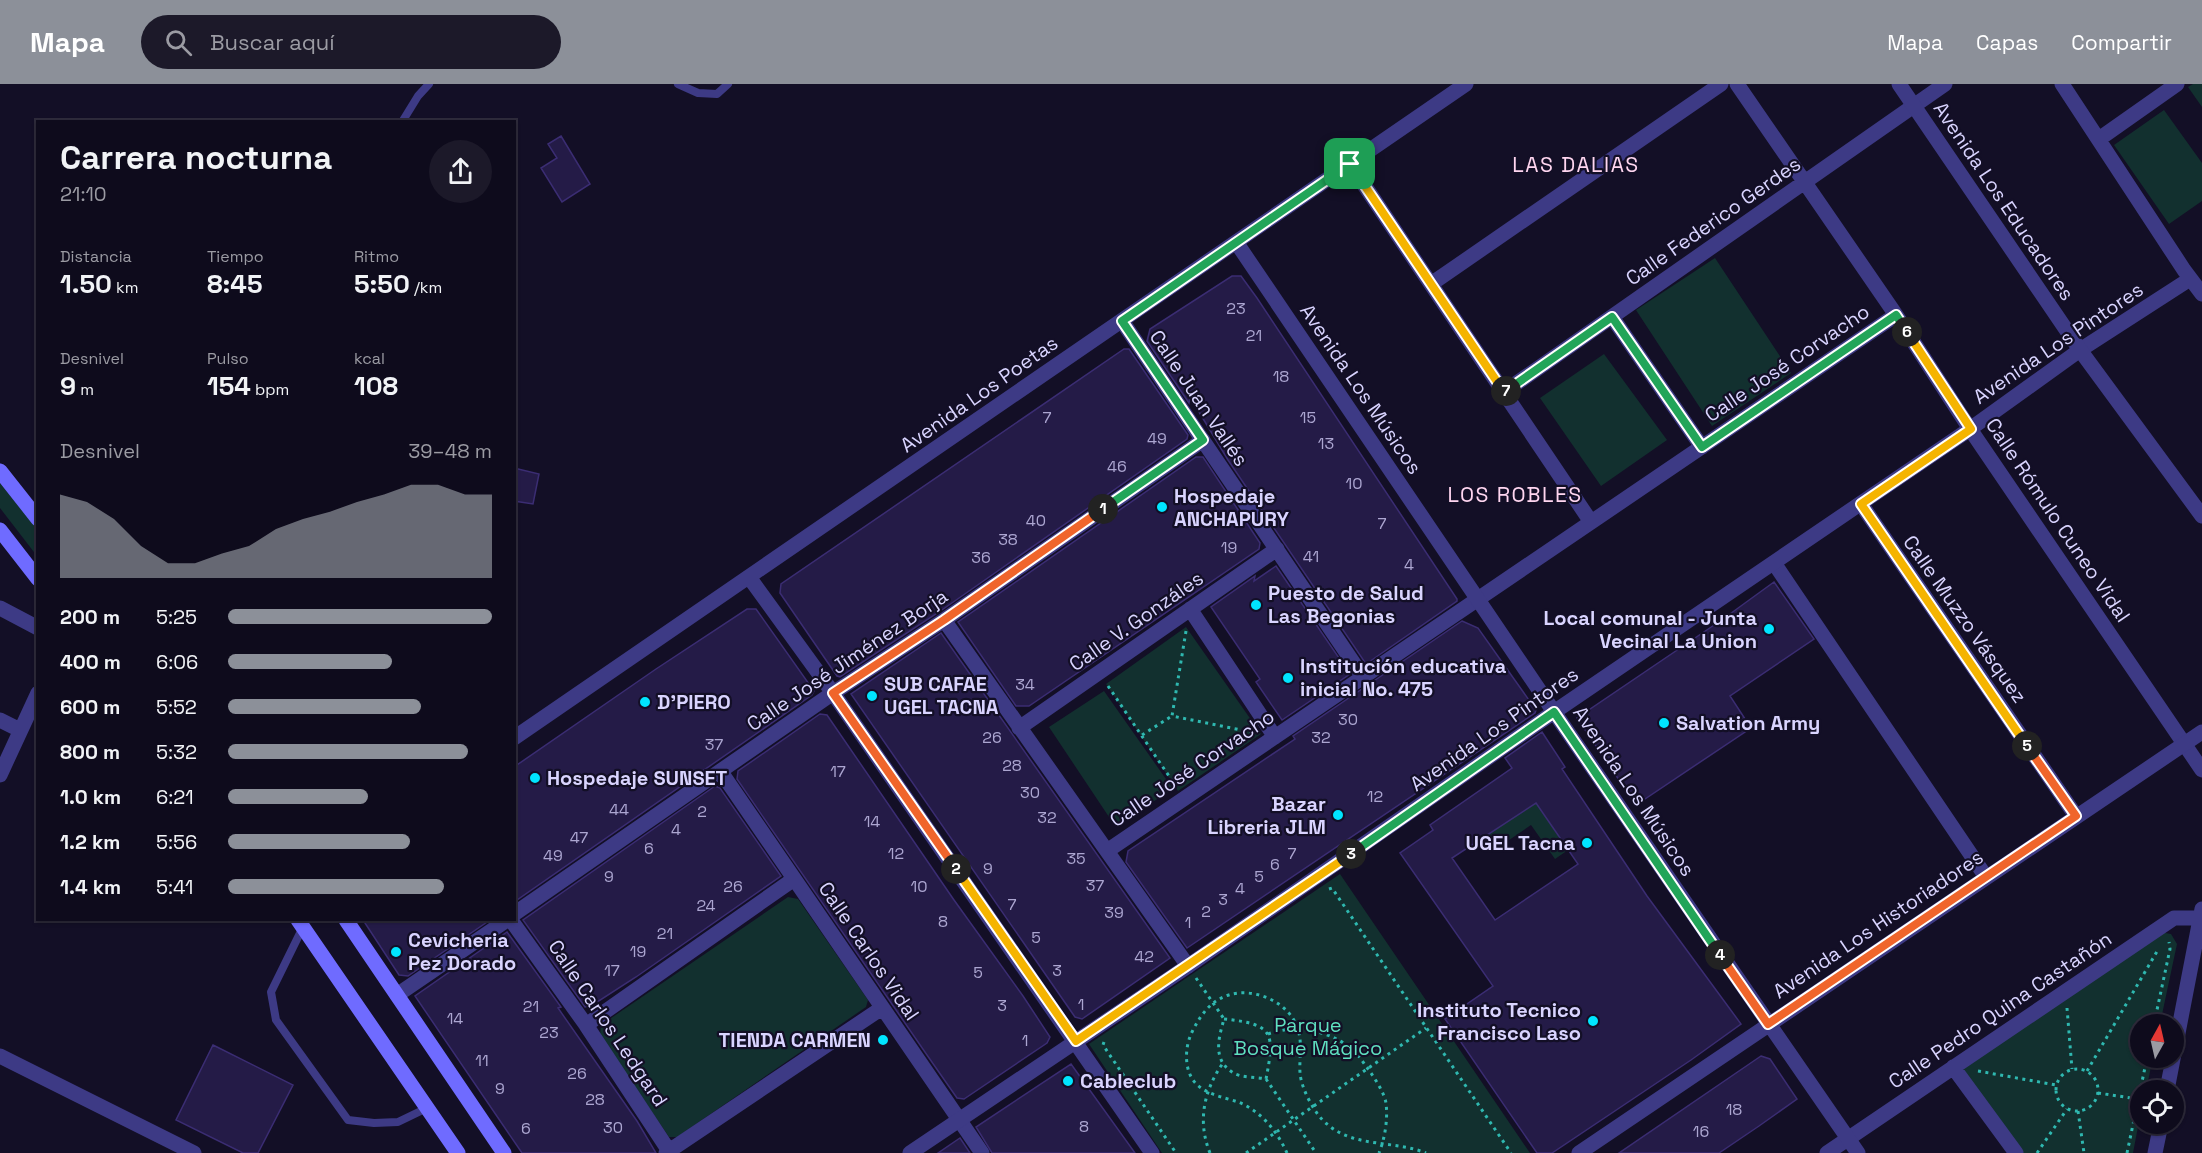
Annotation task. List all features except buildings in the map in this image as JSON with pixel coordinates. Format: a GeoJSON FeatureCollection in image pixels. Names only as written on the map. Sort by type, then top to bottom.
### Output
{"type":"FeatureCollection","features":[{"type":"Feature","properties":{"kind":"main road"},"geometry":{"type":"LineString","coordinates":[[0,471],[36,516]]}},
{"type":"Feature","properties":{"kind":"main road"},"geometry":{"type":"LineString","coordinates":[[0,530],[36,576]]}},
{"type":"Feature","properties":{"kind":"main road"},"geometry":{"type":"LineString","coordinates":[[347,921],[504,1153]]}},
{"type":"Feature","properties":{"kind":"main road"},"geometry":{"type":"LineString","coordinates":[[301,923],[458,1153]]}},
{"type":"Feature","properties":{"kind":"street","name":"Avenida Los Poetas"},"geometry":{"type":"LineString","coordinates":[[516,737],[1467,84]]}},
{"type":"Feature","properties":{"kind":"street"},"geometry":{"type":"LineString","coordinates":[[1431,284],[1721,84]]}},
{"type":"Feature","properties":{"kind":"street","name":"Calle Rómulo Cuneo Vidal"},"geometry":{"type":"LineString","coordinates":[[1737,84],[1896,315],[2202,770]]}},
{"type":"Feature","properties":{"kind":"street","name":"Avenida Los Educadores"},"geometry":{"type":"LineString","coordinates":[[1899,84],[2080,350],[2202,516]]}},
{"type":"Feature","properties":{"kind":"street","name":"Calle Federico Gerdes"},"geometry":{"type":"LineString","coordinates":[[1504,392],[1946,84]]}},
{"type":"Feature","properties":{"kind":"street"},"geometry":{"type":"LineString","coordinates":[[2062,84],[2202,294]]}},
{"type":"Feature","properties":{"kind":"street"},"geometry":{"type":"LineString","coordinates":[[2099,139],[2177,84]]}},
{"type":"Feature","properties":{"kind":"street"},"geometry":{"type":"LineString","coordinates":[[1350,164],[1591,522]]}},
{"type":"Feature","properties":{"kind":"street","name":"Avenida Los Músicos"},"geometry":{"type":"LineString","coordinates":[[1236,242],[1554,712],[1858,1153]]}},
{"type":"Feature","properties":{"kind":"street","name":"Avenida Los Pintores"},"geometry":{"type":"LineString","coordinates":[[910,1153],[1076,1041],[1192,971],[1554,712],[1971,429],[2080,350],[2190,279]]}},
{"type":"Feature","properties":{"kind":"street","name":"Calle José Corvacho"},"geometry":{"type":"LineString","coordinates":[[1107,851],[1896,315]]}},
{"type":"Feature","properties":{"kind":"street"},"geometry":{"type":"LineString","coordinates":[[1612,317],[1702,447]]}},
{"type":"Feature","properties":{"kind":"street","name":"Calle Juan Vallés"},"geometry":{"type":"LineString","coordinates":[[1122,321],[1364,677]]}},
{"type":"Feature","properties":{"kind":"street","name":"Calle José Jiménez Borja"},"geometry":{"type":"LineString","coordinates":[[516,913],[1203,440]]}},
{"type":"Feature","properties":{"kind":"street","name":"Calle Muzzo Vásquez"},"geometry":{"type":"LineString","coordinates":[[1861,504],[2076,816]]}},
{"type":"Feature","properties":{"kind":"street","name":"Calle V. Gonzáles"},"geometry":{"type":"LineString","coordinates":[[1019,728],[1277,549]]}},
{"type":"Feature","properties":{"kind":"street"},"geometry":{"type":"LineString","coordinates":[[1774,563],[1986,877]]}},
{"type":"Feature","properties":{"kind":"street"},"geometry":{"type":"LineString","coordinates":[[749,577],[833,693],[1152,1153]]}},
{"type":"Feature","properties":{"kind":"street"},"geometry":{"type":"LineString","coordinates":[[0,608],[36,626]]}},
{"type":"Feature","properties":{"kind":"street"},"geometry":{"type":"LineString","coordinates":[[1190,609],[1275,737]]}},
{"type":"Feature","properties":{"kind":"street"},"geometry":{"type":"LineString","coordinates":[[944,620],[1192,971]]}},
{"type":"Feature","properties":{"kind":"street"},"geometry":{"type":"LineString","coordinates":[[0,775],[36,697]]}},
{"type":"Feature","properties":{"kind":"street"},"geometry":{"type":"LineString","coordinates":[[0,720],[20,730]]}},
{"type":"Feature","properties":{"kind":"street","name":"Avenida Los Historiadores"},"geometry":{"type":"LineString","coordinates":[[1579,1153],[2202,732]]}},
{"type":"Feature","properties":{"kind":"street","name":"Calle Carlos Vidal"},"geometry":{"type":"LineString","coordinates":[[721,772],[982,1153]]}},
{"type":"Feature","properties":{"kind":"street"},"geometry":{"type":"LineString","coordinates":[[586,1025],[794,879]]}},
{"type":"Feature","properties":{"kind":"street"},"geometry":{"type":"LineString","coordinates":[[2169,1080],[2202,915]]}},
{"type":"Feature","properties":{"kind":"street","name":"Calle Pedro Quina Castañón"},"geometry":{"type":"LineString","coordinates":[[1827,1153],[1960,1068],[2174,918],[2202,915]]}},
{"type":"Feature","properties":{"kind":"street"},"geometry":{"type":"LineString","coordinates":[[397,995],[508,921]]}},
{"type":"Feature","properties":{"kind":"street","name":"Calle Carlos Ledgard"},"geometry":{"type":"LineString","coordinates":[[510,921],[586,1025],[668,1152]]}},
{"type":"Feature","properties":{"kind":"street"},"geometry":{"type":"LineString","coordinates":[[668,1152],[882,1008]]}},
{"type":"Feature","properties":{"kind":"street"},"geometry":{"type":"LineString","coordinates":[[0,1056],[194,1153]]}},
{"type":"Feature","properties":{"kind":"street"},"geometry":{"type":"LineString","coordinates":[[1960,1068],[2016,1153]]}},
{"type":"Feature","properties":{"kind":"street"},"geometry":{"type":"LineString","coordinates":[[2155,1153],[2159,1134]]}},
{"type":"Feature","properties":{"kind":"lane"},"geometry":{"type":"LineString","coordinates":[[403,120],[429,84]]}},
{"type":"Feature","properties":{"kind":"lane"},"geometry":{"type":"LineString","coordinates":[[678,84],[698,93],[717,94],[728,84]]}},
{"type":"Feature","properties":{"kind":"lane"},"geometry":{"type":"LineString","coordinates":[[301,923],[271,992],[276,1020],[348,1120],[374,1123],[398,1122],[428,1108]]}},
{"type":"Feature","properties":{"kind":"path"},"geometry":{"type":"LineString","coordinates":[[1172,716],[1186,629]]}},
{"type":"Feature","properties":{"kind":"path"},"geometry":{"type":"LineString","coordinates":[[1107,684],[1178,789]]}},
{"type":"Feature","properties":{"kind":"path"},"geometry":{"type":"LineString","coordinates":[[1142,735],[1172,716],[1260,734]]}},
{"type":"Feature","properties":{"kind":"path"},"geometry":{"type":"LineString","coordinates":[[1332,888],[1510,1153]]}},
{"type":"Feature","properties":{"kind":"path"},"geometry":{"type":"LineString","coordinates":[[2156,1014],[2170,949],[2170,943],[2165,938]]}},
{"type":"Feature","properties":{"kind":"path"},"geometry":{"type":"LineString","coordinates":[[2087,1071],[2159,948]]}},
{"type":"Feature","properties":{"kind":"path"},"geometry":{"type":"LineString","coordinates":[[1192,971],[1224,1018],[1251,1021],[1268,1034],[1272,1047],[1266,1079],[1316,1153]]}},
{"type":"Feature","properties":{"kind":"path"},"geometry":{"type":"LineString","coordinates":[[1287,1153],[1282,1141],[1262,1116],[1240,1103],[1208,1092],[1193,1081],[1186,1064],[1188,1039],[1202,1013],[1227,995],[1246,993],[1267,997],[1287,1010],[1298,1028],[1300,1075],[1308,1100],[1326,1124],[1353,1139],[1412,1147],[1426,1153]]}},
{"type":"Feature","properties":{"kind":"path"},"geometry":{"type":"LineString","coordinates":[[2067,1007],[2072,1069]]}},
{"type":"Feature","properties":{"kind":"path"},"geometry":{"type":"LineString","coordinates":[[1224,1018],[1217,1046],[1223,1063],[1233,1073],[1266,1079]]}},
{"type":"Feature","properties":{"kind":"path"},"geometry":{"type":"LineString","coordinates":[[1268,1034],[1298,1028],[1332,1036],[1353,1049],[1375,1078],[1386,1101],[1386,1126],[1379,1153]]}},
{"type":"Feature","properties":{"kind":"path"},"geometry":{"type":"LineString","coordinates":[[1246,1153],[1426,1028]]}},
{"type":"Feature","properties":{"kind":"path"},"geometry":{"type":"LineString","coordinates":[[1105,1038],[1103,1045],[1176,1153]]}},
{"type":"Feature","properties":{"kind":"path"},"geometry":{"type":"LineString","coordinates":[[1210,1153],[1203,1131],[1204,1107],[1214,1075],[1223,1063]]}},
{"type":"Feature","properties":{"kind":"path"},"geometry":{"type":"LineString","coordinates":[[1960,1068],[2056,1085]]}},
{"type":"Feature","properties":{"kind":"path"},"geometry":{"type":"LineString","coordinates":[[2072,1069],[2087,1071],[2097,1082],[2098,1093],[2094,1103],[2078,1111],[2067,1109],[2057,1099],[2056,1085],[2065,1072],[2072,1069]]}},
{"type":"Feature","properties":{"kind":"path"},"geometry":{"type":"LineString","coordinates":[[2098,1093],[2130,1098]]}},
{"type":"Feature","properties":{"kind":"path"},"geometry":{"type":"LineString","coordinates":[[2037,1153],[2067,1109]]}},
{"type":"Feature","properties":{"kind":"path"},"geometry":{"type":"LineString","coordinates":[[2078,1111],[2084,1153]]}},
{"type":"Feature","properties":{"kind":"path"},"geometry":{"type":"LineString","coordinates":[[2127,1153],[2131,1134]]}},
{"type":"Feature","properties":{"kind":"green space"},"geometry":{"type":"Polygon","coordinates":[[[2193,84],[2202,84],[2202,107],[2188,87],[2193,84]]]}},
{"type":"Feature","properties":{"kind":"green space"},"geometry":{"type":"Polygon","coordinates":[[[2164,110],[2202,163],[2202,201],[2169,224],[2114,145],[2164,110]]]}},
{"type":"Feature","properties":{"kind":"green space"},"geometry":{"type":"Polygon","coordinates":[[[1715,258],[1791,373],[1712,426],[1636,310],[1715,258]]]}},
{"type":"Feature","properties":{"kind":"green space"},"geometry":{"type":"Polygon","coordinates":[[[1604,354],[1667,440],[1601,486],[1540,398],[1604,354]]]}},
{"type":"Feature","properties":{"kind":"green space"},"geometry":{"type":"Polygon","coordinates":[[[0,483],[36,528],[36,555],[0,508],[0,483]]]}},
{"type":"Feature","properties":{"kind":"green space"},"geometry":{"type":"Polygon","coordinates":[[[1186,627],[1261,734],[1178,791],[1106,684],[1186,627]]]}},
{"type":"Feature","properties":{"kind":"green space"},"geometry":{"type":"Polygon","coordinates":[[[1104,691],[1173,789],[1115,826],[1049,727],[1104,691]]]}},
{"type":"Feature","properties":{"kind":"green space"},"geometry":{"type":"Polygon","coordinates":[[[1536,803],[1568,850],[1555,859],[1531,825],[1496,849],[1487,835],[1536,803]]]}},
{"type":"Feature","properties":{"kind":"green space","name":"Parque Bosque Mágico"},"geometry":{"type":"Polygon","coordinates":[[[1340,874],[1530,1153],[1162,1153],[1089,1044],[1340,874]]]}},
{"type":"Feature","properties":{"kind":"green space"},"geometry":{"type":"Polygon","coordinates":[[[788,897],[798,899],[868,1000],[866,1007],[677,1137],[669,1137],[600,1035],[601,1025],[788,897]]]}},
{"type":"Feature","properties":{"kind":"green space"},"geometry":{"type":"Polygon","coordinates":[[[2160,932],[2171,934],[2177,944],[2162,1014],[2130,1014],[2130,1068],[2151,1068],[2148,1080],[2130,1080],[2130,1134],[2137,1134],[2133,1153],[2018,1153],[1962,1075],[1965,1062],[2160,932]]]}},
{"type":"Feature","properties":{"kind":"place","name":"Hospedaje ANCHAPURY"},"geometry":{"type":"Point","coordinates":[1162,507]}},
{"type":"Feature","properties":{"kind":"place","name":"Puesto de Salud Las Begonias"},"geometry":{"type":"Point","coordinates":[1256,605]}},
{"type":"Feature","properties":{"kind":"place","name":"Local comunal - Junta Vecinal La Union"},"geometry":{"type":"Point","coordinates":[1769,629]}},
{"type":"Feature","properties":{"kind":"place","name":"Institución educativa inicial No. 475"},"geometry":{"type":"Point","coordinates":[1288,678]}},
{"type":"Feature","properties":{"kind":"place","name":"SUB CAFAE UGEL TACNA"},"geometry":{"type":"Point","coordinates":[872,696]}},
{"type":"Feature","properties":{"kind":"place","name":"D'PIERO"},"geometry":{"type":"Point","coordinates":[645,702]}},
{"type":"Feature","properties":{"kind":"place","name":"Salvation Army"},"geometry":{"type":"Point","coordinates":[1664,723]}},
{"type":"Feature","properties":{"kind":"place","name":"Hospedaje SUNSET"},"geometry":{"type":"Point","coordinates":[535,778]}},
{"type":"Feature","properties":{"kind":"place","name":"Bazar Libreria JLM"},"geometry":{"type":"Point","coordinates":[1338,815]}},
{"type":"Feature","properties":{"kind":"place","name":"UGEL Tacna"},"geometry":{"type":"Point","coordinates":[1587,843]}},
{"type":"Feature","properties":{"kind":"place","name":"Cevicheria Pez Dorado"},"geometry":{"type":"Point","coordinates":[396,952]}},
{"type":"Feature","properties":{"kind":"place","name":"Instituto Tecnico Francisco Laso"},"geometry":{"type":"Point","coordinates":[1593,1021]}},
{"type":"Feature","properties":{"kind":"place","name":"TIENDA CARMEN"},"geometry":{"type":"Point","coordinates":[883,1040]}},
{"type":"Feature","properties":{"kind":"place","name":"Cableclub"},"geometry":{"type":"Point","coordinates":[1068,1081]}},
{"type":"Feature","properties":{"kind":"district","name":"LAS DALIAS"},"geometry":{"type":"Point","coordinates":[1576,164]}},
{"type":"Feature","properties":{"kind":"district","name":"LOS ROBLES"},"geometry":{"type":"Point","coordinates":[1515,494]}},
{"type":"Feature","properties":{"kind":"route"},"geometry":{"type":"LineString","coordinates":[[1350,164],[1504,392],[1612,317],[1702,447],[1896,315],[1971,429],[1861,504],[2076,816],[1768,1024],[1554,712],[1076,1041],[833,693],[944,620],[1203,440],[1122,321],[1350,164]]}}]}
